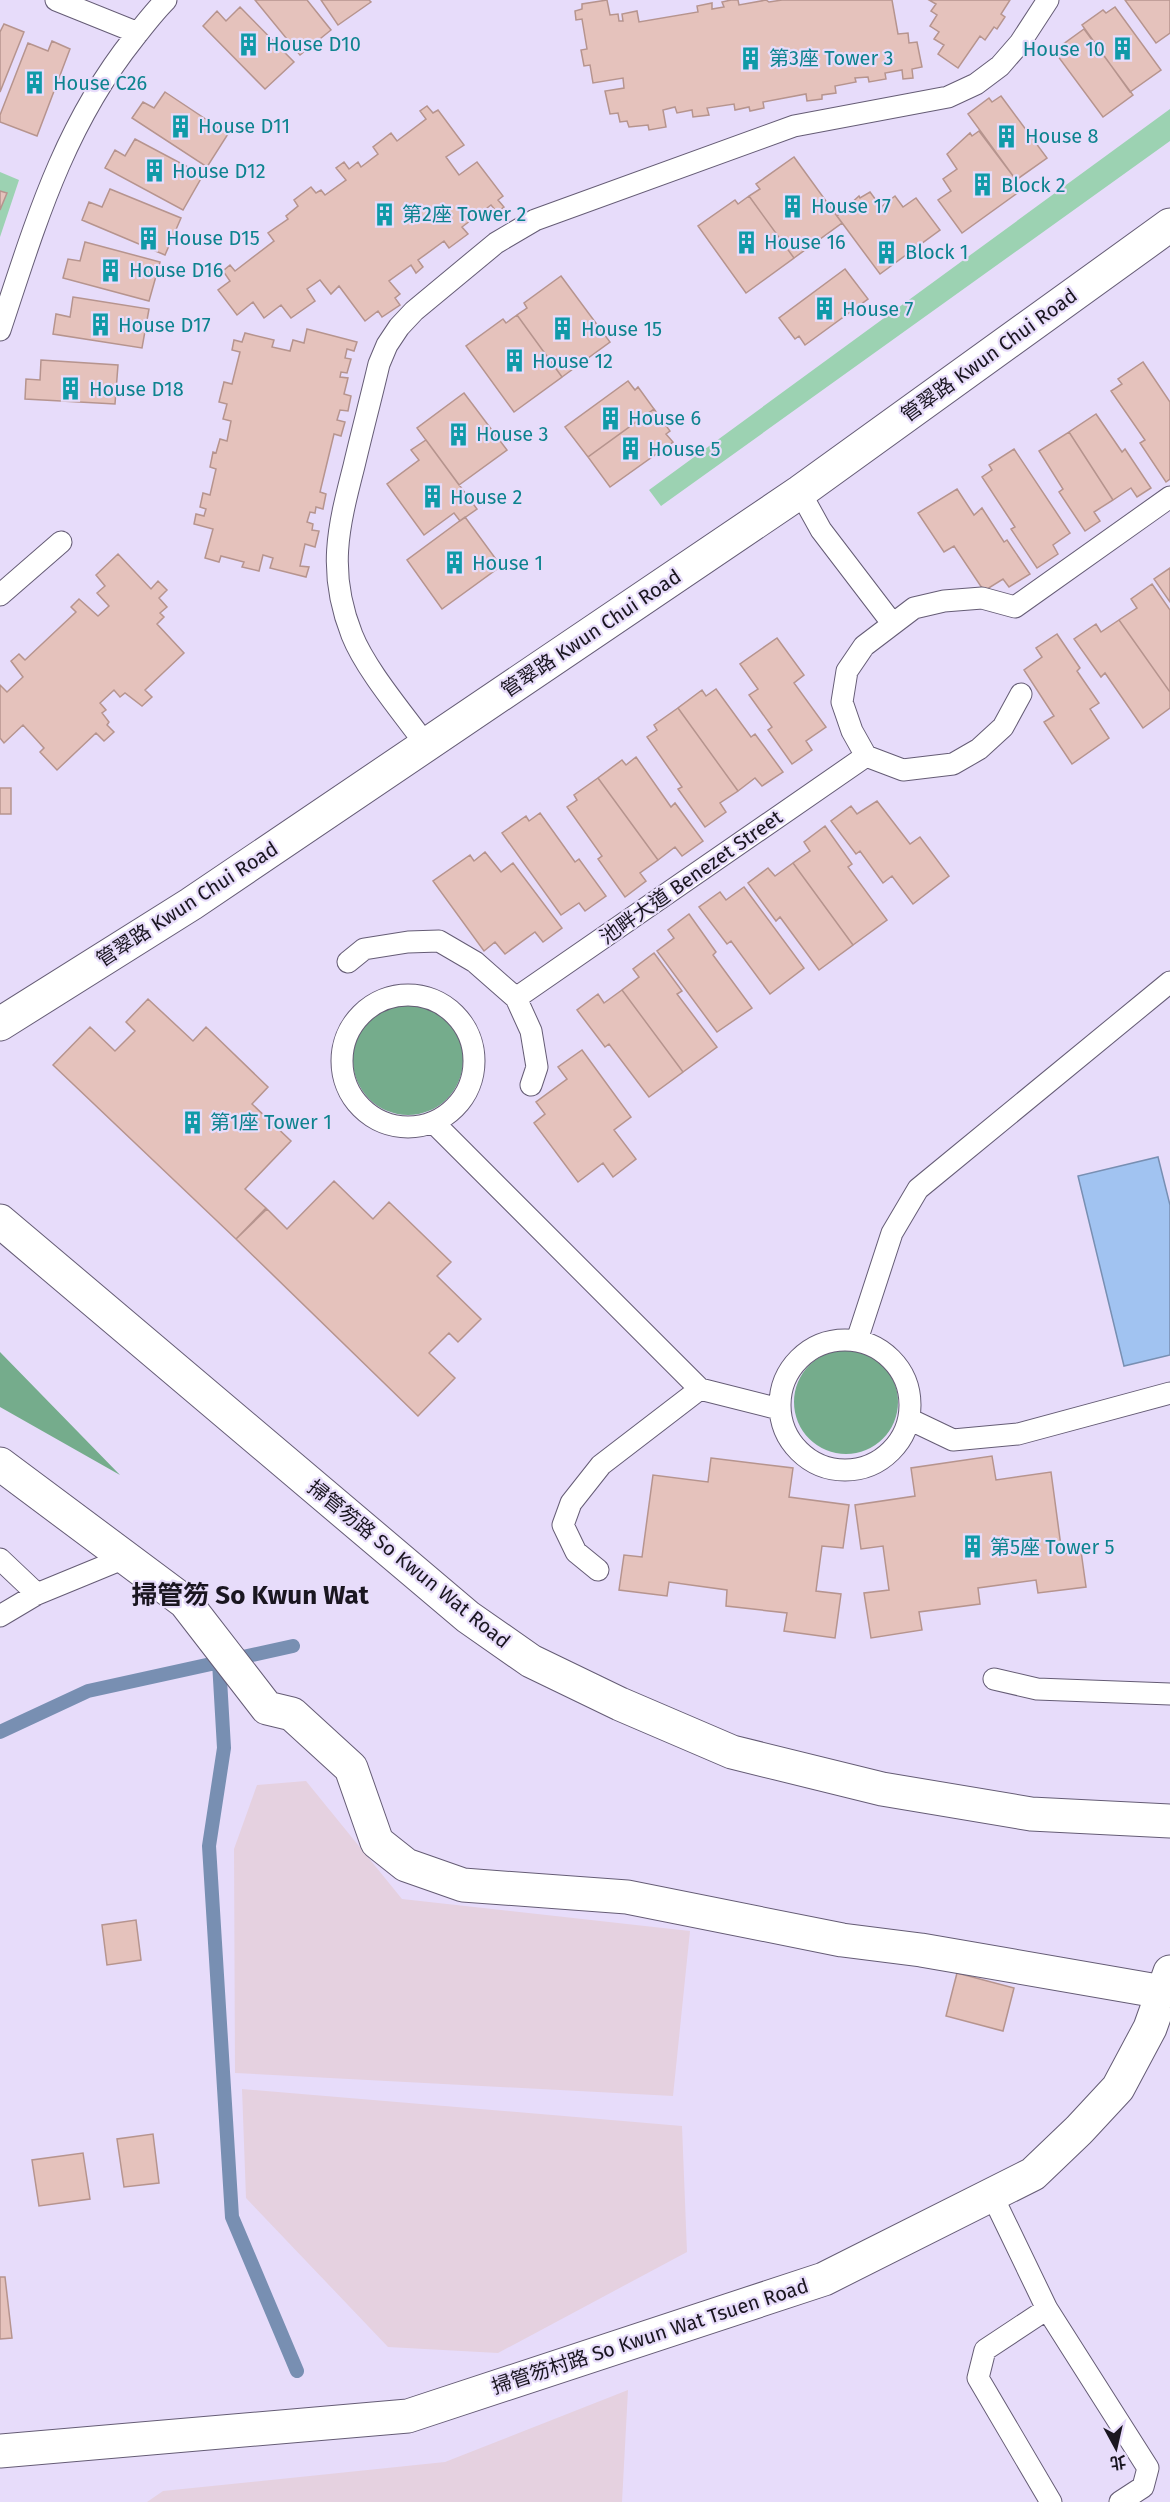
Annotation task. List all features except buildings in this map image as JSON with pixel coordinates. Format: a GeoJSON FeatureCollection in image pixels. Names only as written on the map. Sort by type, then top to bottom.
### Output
{"type":"FeatureCollection","features":[{"type":"Feature","properties":{"kind":"street","name":"管翠路 Kwun Chui Road"},"geometry":{"type":"LineString","coordinates":[[0,1024],[191,904],[800,492],[1170,225]]}},
{"type":"Feature","properties":{"kind":"street","name":"掃管笏路 So Kwun Wat Road"},"geometry":{"type":"LineString","coordinates":[[0,1221],[468,1617],[531,1661],[620,1704],[732,1752],[882,1788],[1031,1814],[1170,1821]]}},
{"type":"Feature","properties":{"kind":"street"},"geometry":{"type":"LineString","coordinates":[[0,1464],[185,1602],[267,1708],[292,1714],[351,1768],[377,1842],[406,1865],[463,1885],[627,1897],[842,1940],[1167,1982]]}},
{"type":"Feature","properties":{"kind":"street","name":"掃管笏村路 So Kwun Wat Tsuen Road"},"geometry":{"type":"LineString","coordinates":[[0,2451],[408,2416],[824,2279],[1033,2174],[1118,2088],[1150,2028],[1167,1982]]}},
{"type":"Feature","properties":{"kind":"lane"},"geometry":{"type":"LineString","coordinates":[[56,0],[138,33]]}},
{"type":"Feature","properties":{"kind":"lane"},"geometry":{"type":"LineString","coordinates":[[0,330],[47,190],[76,125],[113,64],[166,0]]}},
{"type":"Feature","properties":{"kind":"lane"},"geometry":{"type":"LineString","coordinates":[[426,745],[366,662],[353,637],[338,583],[338,536],[344,505],[379,364],[387,345],[399,327],[414,311],[496,243],[535,220],[794,126],[918,104],[948,96],[976,84],[1000,66],[1020,43],[1048,0]]}},
{"type":"Feature","properties":{"kind":"lane"},"geometry":{"type":"LineString","coordinates":[[800,492],[821,530],[892,623]]}},
{"type":"Feature","properties":{"kind":"lane"},"geometry":{"type":"LineString","coordinates":[[1021,694],[1003,727],[979,749],[954,764],[903,770],[866,756],[852,731],[842,702],[848,671],[864,646],[914,608],[944,601],[982,598],[1016,607],[1170,497]]}},
{"type":"Feature","properties":{"kind":"lane"},"geometry":{"type":"LineString","coordinates":[[0,596],[61,542]]}},
{"type":"Feature","properties":{"kind":"lane","name":"池畔大道 Benezet Street"},"geometry":{"type":"LineString","coordinates":[[516,998],[866,756]]}},
{"type":"Feature","properties":{"kind":"lane"},"geometry":{"type":"LineString","coordinates":[[348,962],[364,949],[408,942],[439,941],[476,962],[516,998],[531,1030],[537,1067],[531,1085]]}},
{"type":"Feature","properties":{"kind":"lane"},"geometry":{"type":"LineString","coordinates":[[857,1340],[892,1233],[918,1189],[1170,982]]}},
{"type":"Feature","properties":{"kind":"lane"},"geometry":{"type":"LineString","coordinates":[[406,995],[429,998],[463,1014],[465,1026],[474,1047],[475,1070],[468,1091],[454,1110],[434,1123],[414,1128],[393,1126],[374,1119],[358,1105],[346,1088],[342,1068],[343,1047],[350,1027],[364,1011],[384,999],[406,995]]}},
{"type":"Feature","properties":{"kind":"lane"},"geometry":{"type":"LineString","coordinates":[[434,1123],[700,1389],[778,1409]]}},
{"type":"Feature","properties":{"kind":"lane"},"geometry":{"type":"LineString","coordinates":[[837,1340],[857,1340],[885,1353],[906,1377],[911,1398],[909,1419],[902,1439],[888,1455],[870,1465],[850,1470],[830,1469],[810,1461],[794,1447],[783,1429],[778,1409],[780,1389],[788,1371],[801,1356],[818,1345],[837,1340]]}},
{"type":"Feature","properties":{"kind":"lane"},"geometry":{"type":"LineString","coordinates":[[598,1570],[576,1552],[563,1525],[572,1503],[601,1465],[700,1389]]}},
{"type":"Feature","properties":{"kind":"lane"},"geometry":{"type":"LineString","coordinates":[[909,1419],[953,1440],[1018,1434],[1170,1393]]}},
{"type":"Feature","properties":{"kind":"lane"},"geometry":{"type":"LineString","coordinates":[[0,1616],[37,1593],[127,1557]]}},
{"type":"Feature","properties":{"kind":"lane"},"geometry":{"type":"LineString","coordinates":[[0,1559],[37,1593]]}},
{"type":"Feature","properties":{"kind":"lane"},"geometry":{"type":"LineString","coordinates":[[994,1679],[1037,1689],[1170,1694]]}},
{"type":"Feature","properties":{"kind":"lane"},"geometry":{"type":"LineString","coordinates":[[992,2195],[1047,2309],[1148,2468],[1143,2487],[1120,2502]]}},
{"type":"Feature","properties":{"kind":"lane"},"geometry":{"type":"LineString","coordinates":[[1047,2309],[985,2350],[978,2378],[1051,2502]]}},
{"type":"Feature","properties":{"kind":"shaded area"},"geometry":{"type":"Polygon","coordinates":[[[306,1781],[402,1899],[690,1931],[673,2096],[235,2073],[234,1849],[257,1785],[306,1781]]]}},
{"type":"Feature","properties":{"kind":"shaded area"},"geometry":{"type":"Polygon","coordinates":[[[242,2089],[682,2126],[687,2252],[498,2353],[388,2347],[246,2198],[242,2089]]]}},
{"type":"Feature","properties":{"kind":"shaded area"},"geometry":{"type":"Polygon","coordinates":[[[628,2390],[622,2502],[147,2502],[163,2491],[445,2462],[628,2390]]]}},
{"type":"Feature","properties":{"kind":"green space"},"geometry":{"type":"Polygon","coordinates":[[[1170,109],[1170,141],[661,506],[649,490],[1170,109]]]}},
{"type":"Feature","properties":{"kind":"green space"},"geometry":{"type":"Polygon","coordinates":[[[0,172],[19,180],[0,237],[0,172]]]}},
{"type":"Feature","properties":{"kind":"green space"},"geometry":{"type":"Polygon","coordinates":[[[408,1005],[429,1010],[447,1021],[458,1039],[463,1060],[458,1081],[447,1099],[429,1110],[408,1115],[387,1110],[369,1099],[358,1081],[353,1060],[358,1039],[369,1021],[387,1010],[408,1005]]]}},
{"type":"Feature","properties":{"kind":"green space"},"geometry":{"type":"Polygon","coordinates":[[[846,1350],[866,1354],[883,1365],[894,1382],[898,1402],[894,1422],[883,1439],[866,1450],[846,1454],[826,1450],[809,1439],[798,1422],[794,1402],[798,1382],[809,1365],[826,1354],[846,1350]]]}},
{"type":"Feature","properties":{"kind":"green space"},"geometry":{"type":"Polygon","coordinates":[[[0,1352],[120,1475],[0,1407],[0,1352]]]}},
{"type":"Feature","properties":{"kind":"water"},"geometry":{"type":"Polygon","coordinates":[[[1158,1157],[1170,1205],[1170,1355],[1124,1366],[1078,1176],[1158,1157]]]}},
{"type":"Feature","properties":{"kind":"waterway"},"geometry":{"type":"LineString","coordinates":[[0,1732],[88,1691],[293,1646]]}},
{"type":"Feature","properties":{"kind":"waterway"},"geometry":{"type":"LineString","coordinates":[[219,1662],[224,1748],[209,1846],[232,2217],[297,2371]]}},
{"type":"Feature","properties":{"kind":"place","name":"House D10"},"geometry":{"type":"Point","coordinates":[248,44]}},
{"type":"Feature","properties":{"kind":"place","name":"House 10"},"geometry":{"type":"Point","coordinates":[1123,49]}},
{"type":"Feature","properties":{"kind":"place","name":"第3座 Tower 3"},"geometry":{"type":"Point","coordinates":[751,58]}},
{"type":"Feature","properties":{"kind":"place","name":"House C26"},"geometry":{"type":"Point","coordinates":[35,83]}},
{"type":"Feature","properties":{"kind":"place","name":"House D11"},"geometry":{"type":"Point","coordinates":[180,126]}},
{"type":"Feature","properties":{"kind":"place","name":"House 8"},"geometry":{"type":"Point","coordinates":[1007,136]}},
{"type":"Feature","properties":{"kind":"place","name":"House D12"},"geometry":{"type":"Point","coordinates":[154,171]}},
{"type":"Feature","properties":{"kind":"place","name":"Block 2"},"geometry":{"type":"Point","coordinates":[983,185]}},
{"type":"Feature","properties":{"kind":"place","name":"House 17"},"geometry":{"type":"Point","coordinates":[793,206]}},
{"type":"Feature","properties":{"kind":"place","name":"第2座 Tower 2"},"geometry":{"type":"Point","coordinates":[384,214]}},
{"type":"Feature","properties":{"kind":"place","name":"House D15"},"geometry":{"type":"Point","coordinates":[148,238]}},
{"type":"Feature","properties":{"kind":"place","name":"House 16"},"geometry":{"type":"Point","coordinates":[746,242]}},
{"type":"Feature","properties":{"kind":"place","name":"Block 1"},"geometry":{"type":"Point","coordinates":[887,252]}},
{"type":"Feature","properties":{"kind":"place","name":"House D16"},"geometry":{"type":"Point","coordinates":[111,270]}},
{"type":"Feature","properties":{"kind":"place","name":"House 7"},"geometry":{"type":"Point","coordinates":[824,309]}},
{"type":"Feature","properties":{"kind":"place","name":"House D17"},"geometry":{"type":"Point","coordinates":[100,325]}},
{"type":"Feature","properties":{"kind":"place","name":"House 15"},"geometry":{"type":"Point","coordinates":[563,329]}},
{"type":"Feature","properties":{"kind":"place","name":"House 12"},"geometry":{"type":"Point","coordinates":[514,361]}},
{"type":"Feature","properties":{"kind":"place","name":"House D18"},"geometry":{"type":"Point","coordinates":[71,389]}},
{"type":"Feature","properties":{"kind":"place","name":"House 6"},"geometry":{"type":"Point","coordinates":[610,418]}},
{"type":"Feature","properties":{"kind":"place","name":"House 3"},"geometry":{"type":"Point","coordinates":[458,434]}},
{"type":"Feature","properties":{"kind":"place","name":"House 5"},"geometry":{"type":"Point","coordinates":[630,449]}},
{"type":"Feature","properties":{"kind":"place","name":"House 2"},"geometry":{"type":"Point","coordinates":[432,497]}},
{"type":"Feature","properties":{"kind":"place","name":"House 1"},"geometry":{"type":"Point","coordinates":[454,563]}},
{"type":"Feature","properties":{"kind":"place","name":"第1座 Tower 1"},"geometry":{"type":"Point","coordinates":[192,1122]}},
{"type":"Feature","properties":{"kind":"place","name":"第5座 Tower 5"},"geometry":{"type":"Point","coordinates":[972,1547]}},
{"type":"Feature","properties":{"kind":"district","name":"掃管笏 So Kwun Wat"},"geometry":{"type":"Point","coordinates":[250,1595]}}]}
